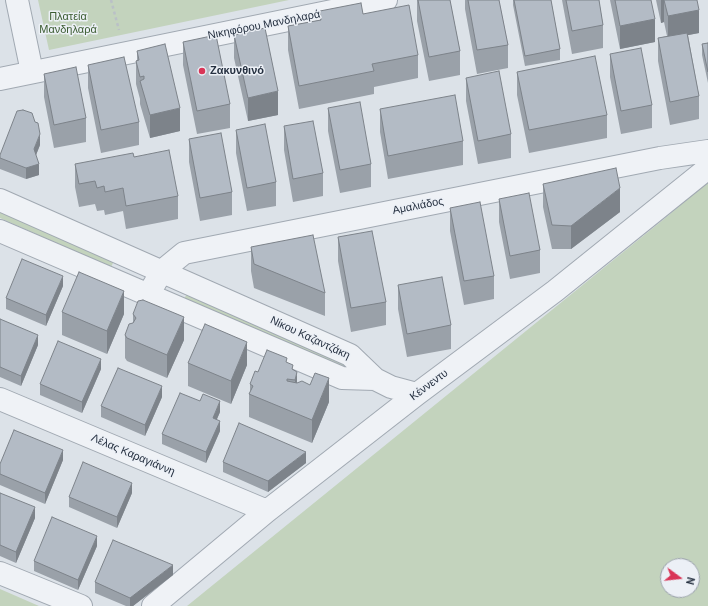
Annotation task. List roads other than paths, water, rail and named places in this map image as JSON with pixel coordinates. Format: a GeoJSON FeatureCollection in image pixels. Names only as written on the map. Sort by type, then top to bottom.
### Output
{"type":"FeatureCollection","features":[{"type":"Feature","properties":{"kind":"street"},"geometry":{"type":"LineString","coordinates":[[17,0],[32,72]]}},
{"type":"Feature","properties":{"kind":"street","name":"Νικηφόρου Μανδηλαρά"},"geometry":{"type":"LineString","coordinates":[[2,82],[32,72],[340,5],[386,0]]}},
{"type":"Feature","properties":{"kind":"street","name":"Αμαλιάδος"},"geometry":{"type":"LineString","coordinates":[[148,295],[162,271],[184,253],[660,158],[708,151]]}},
{"type":"Feature","properties":{"kind":"street","name":"Κέννεντυ"},"geometry":{"type":"LineString","coordinates":[[153,606],[267,511],[417,394],[555,291],[708,168]]}},
{"type":"Feature","properties":{"kind":"street","name":"Νίκου Καζαντζάκη"},"geometry":{"type":"LineString","coordinates":[[0,200],[350,355],[375,379]]}},
{"type":"Feature","properties":{"kind":"street","name":"Νίκου Καζαντζάκη"},"geometry":{"type":"LineString","coordinates":[[0,231],[342,378],[375,379]]}},
{"type":"Feature","properties":{"kind":"street"},"geometry":{"type":"LineString","coordinates":[[375,379],[391,387],[417,394]]}},
{"type":"Feature","properties":{"kind":"street","name":"Λέλας Καραγιάννη"},"geometry":{"type":"LineString","coordinates":[[0,399],[267,511]]}},
{"type":"Feature","properties":{"kind":"street"},"geometry":{"type":"LineString","coordinates":[[0,572],[81,606]]}},
{"type":"Feature","properties":{"kind":"place","name":"Ζακυνθινό"},"geometry":{"type":"Point","coordinates":[202,71]}},
{"type":"Feature","properties":{"kind":"park label","name":"Πλατεία Μανδηλαρά"},"geometry":{"type":"Point","coordinates":[68,23]}}]}
